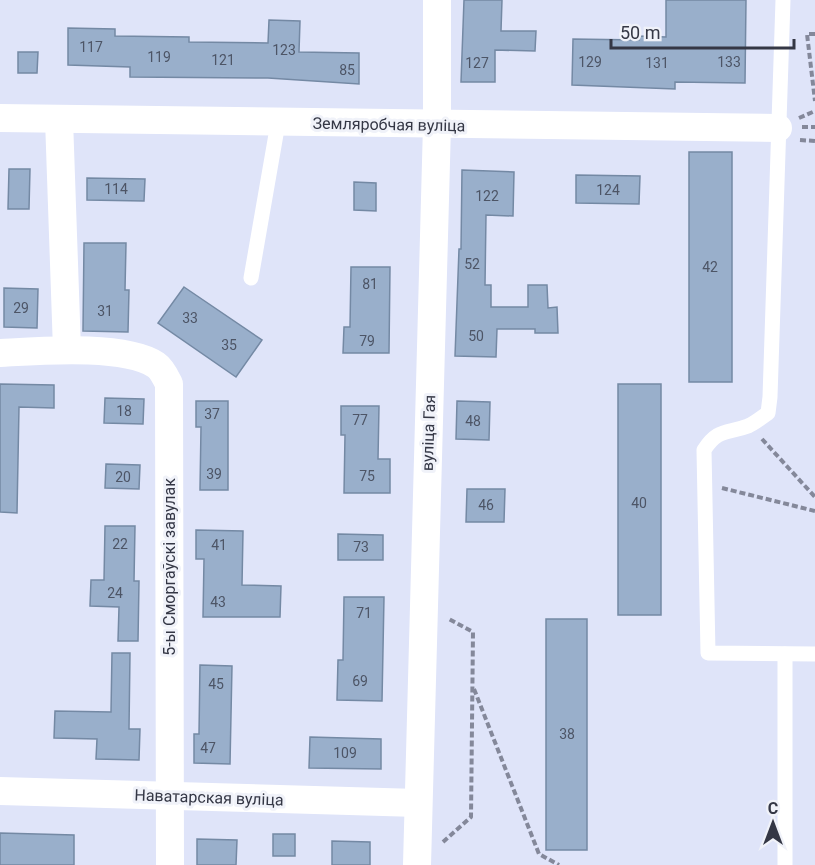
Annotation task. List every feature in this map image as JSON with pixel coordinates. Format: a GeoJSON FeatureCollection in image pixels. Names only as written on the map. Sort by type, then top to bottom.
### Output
{"type":"FeatureCollection","features":[{"type":"Feature","properties":{"kind":"street","name":"вуліца Гая"},"geometry":{"type":"LineString","coordinates":[[417,865],[437,125],[437,0]]}},
{"type":"Feature","properties":{"kind":"street","name":"Земляробчая вуліца"},"geometry":{"type":"LineString","coordinates":[[0,118],[778,128]]}},
{"type":"Feature","properties":{"kind":"street"},"geometry":{"type":"LineString","coordinates":[[59,119],[67,350]]}},
{"type":"Feature","properties":{"kind":"street","name":"5-ы Сморгаўскі завулак"},"geometry":{"type":"LineString","coordinates":[[0,353],[67,350],[144,358],[159,367],[169,384],[170,865]]}},
{"type":"Feature","properties":{"kind":"street","name":"Наватарская вуліца"},"geometry":{"type":"LineString","coordinates":[[0,791],[418,803]]}},
{"type":"Feature","properties":{"kind":"lane"},"geometry":{"type":"LineString","coordinates":[[783,0],[770,397],[768,413],[749,426],[728,430],[711,438],[704,450],[708,653],[815,654]]}},
{"type":"Feature","properties":{"kind":"lane"},"geometry":{"type":"LineString","coordinates":[[251,278],[278,123]]}},
{"type":"Feature","properties":{"kind":"lane"},"geometry":{"type":"LineString","coordinates":[[785,654],[785,865]]}},
{"type":"Feature","properties":{"kind":"path"},"geometry":{"type":"LineString","coordinates":[[815,34],[807,34],[815,101]]}},
{"type":"Feature","properties":{"kind":"path"},"geometry":{"type":"LineString","coordinates":[[749,426],[815,497]]}},
{"type":"Feature","properties":{"kind":"path"},"geometry":{"type":"LineString","coordinates":[[706,484],[815,511]]}},
{"type":"Feature","properties":{"kind":"path"},"geometry":{"type":"LineString","coordinates":[[439,845],[471,817],[473,632],[448,618]]}},
{"type":"Feature","properties":{"kind":"path"},"geometry":{"type":"LineString","coordinates":[[472,686],[539,854],[559,865]]}},
{"type":"Feature","properties":{"kind":"building"},"geometry":{"type":"Polygon","coordinates":[[[464,0],[502,0],[501,31],[536,31],[535,51],[495,50],[495,82],[461,82],[464,0]]]}},
{"type":"Feature","properties":{"kind":"building"},"geometry":{"type":"Polygon","coordinates":[[[666,0],[746,0],[745,83],[675,82],[675,89],[572,85],[573,39],[639,40],[639,36],[666,37],[666,0]]]}},
{"type":"Feature","properties":{"kind":"building"},"geometry":{"type":"Polygon","coordinates":[[[269,20],[300,21],[299,52],[359,53],[359,84],[268,78],[130,77],[130,67],[68,65],[68,28],[115,29],[115,36],[189,37],[189,42],[268,43],[269,20]]]}},
{"type":"Feature","properties":{"kind":"building"},"geometry":{"type":"Polygon","coordinates":[[[18,52],[38,52],[37,73],[18,73],[18,52]]]}},
{"type":"Feature","properties":{"kind":"building"},"geometry":{"type":"Polygon","coordinates":[[[689,152],[732,152],[732,382],[689,382],[689,152]]]}},
{"type":"Feature","properties":{"kind":"building"},"geometry":{"type":"Polygon","coordinates":[[[9,169],[30,169],[29,209],[8,209],[9,169]]]}},
{"type":"Feature","properties":{"kind":"building"},"geometry":{"type":"Polygon","coordinates":[[[462,170],[514,172],[513,216],[486,215],[485,285],[491,285],[491,307],[528,307],[528,285],[547,285],[548,308],[557,307],[558,333],[535,333],[535,329],[497,329],[496,357],[455,356],[459,249],[461,249],[462,170]]]}},
{"type":"Feature","properties":{"kind":"building"},"geometry":{"type":"Polygon","coordinates":[[[576,175],[640,176],[639,204],[576,203],[576,175]]]}},
{"type":"Feature","properties":{"kind":"building"},"geometry":{"type":"Polygon","coordinates":[[[87,178],[145,179],[144,201],[87,200],[87,178]]]}},
{"type":"Feature","properties":{"kind":"building"},"geometry":{"type":"Polygon","coordinates":[[[354,182],[376,183],[376,211],[354,210],[354,182]]]}},
{"type":"Feature","properties":{"kind":"building"},"geometry":{"type":"Polygon","coordinates":[[[84,243],[126,243],[125,290],[129,290],[128,332],[83,331],[84,243]]]}},
{"type":"Feature","properties":{"kind":"building"},"geometry":{"type":"Polygon","coordinates":[[[351,267],[390,267],[389,353],[343,353],[344,327],[350,327],[351,267]]]}},
{"type":"Feature","properties":{"kind":"building"},"geometry":{"type":"Polygon","coordinates":[[[184,287],[262,340],[236,377],[158,323],[184,287]]]}},
{"type":"Feature","properties":{"kind":"building"},"geometry":{"type":"Polygon","coordinates":[[[4,288],[38,289],[37,328],[4,327],[4,288]]]}},
{"type":"Feature","properties":{"kind":"building"},"geometry":{"type":"Polygon","coordinates":[[[0,384],[54,385],[54,408],[19,407],[17,513],[0,512],[0,384]]]}},
{"type":"Feature","properties":{"kind":"building"},"geometry":{"type":"Polygon","coordinates":[[[618,384],[661,384],[661,615],[618,615],[618,384]]]}},
{"type":"Feature","properties":{"kind":"building"},"geometry":{"type":"Polygon","coordinates":[[[105,398],[144,399],[143,424],[104,423],[105,398]]]}},
{"type":"Feature","properties":{"kind":"building"},"geometry":{"type":"Polygon","coordinates":[[[196,401],[228,401],[228,490],[200,490],[201,427],[196,427],[196,401]]]}},
{"type":"Feature","properties":{"kind":"building"},"geometry":{"type":"Polygon","coordinates":[[[457,401],[490,402],[489,440],[456,439],[457,401]]]}},
{"type":"Feature","properties":{"kind":"building"},"geometry":{"type":"Polygon","coordinates":[[[341,406],[379,406],[378,459],[390,459],[390,493],[344,493],[345,435],[341,435],[341,406]]]}},
{"type":"Feature","properties":{"kind":"building"},"geometry":{"type":"Polygon","coordinates":[[[106,464],[140,465],[139,489],[105,488],[106,464]]]}},
{"type":"Feature","properties":{"kind":"building"},"geometry":{"type":"Polygon","coordinates":[[[467,489],[505,489],[504,522],[466,522],[467,489]]]}},
{"type":"Feature","properties":{"kind":"building"},"geometry":{"type":"Polygon","coordinates":[[[105,526],[135,526],[134,581],[139,581],[138,641],[118,641],[119,607],[90,606],[91,580],[104,580],[105,526]]]}},
{"type":"Feature","properties":{"kind":"building"},"geometry":{"type":"Polygon","coordinates":[[[196,530],[243,531],[242,585],[281,586],[280,617],[203,617],[204,559],[196,559],[196,530]]]}},
{"type":"Feature","properties":{"kind":"building"},"geometry":{"type":"Polygon","coordinates":[[[338,534],[383,535],[383,560],[338,560],[338,534]]]}},
{"type":"Feature","properties":{"kind":"building"},"geometry":{"type":"Polygon","coordinates":[[[344,597],[384,597],[382,701],[337,700],[338,660],[343,660],[344,597]]]}},
{"type":"Feature","properties":{"kind":"building"},"geometry":{"type":"Polygon","coordinates":[[[546,619],[587,619],[587,850],[546,850],[546,619]]]}},
{"type":"Feature","properties":{"kind":"building"},"geometry":{"type":"Polygon","coordinates":[[[112,653],[130,653],[129,729],[140,729],[139,760],[96,759],[97,739],[54,738],[55,711],[111,712],[112,653]]]}},
{"type":"Feature","properties":{"kind":"building"},"geometry":{"type":"Polygon","coordinates":[[[200,665],[232,666],[230,764],[194,763],[194,734],[199,734],[200,665]]]}},
{"type":"Feature","properties":{"kind":"building"},"geometry":{"type":"Polygon","coordinates":[[[310,737],[381,739],[381,769],[309,768],[310,737]]]}},
{"type":"Feature","properties":{"kind":"building"},"geometry":{"type":"Polygon","coordinates":[[[0,833],[74,835],[74,865],[0,865],[0,833]]]}},
{"type":"Feature","properties":{"kind":"building"},"geometry":{"type":"Polygon","coordinates":[[[273,834],[295,834],[295,856],[273,856],[273,834]]]}},
{"type":"Feature","properties":{"kind":"building"},"geometry":{"type":"Polygon","coordinates":[[[197,839],[237,840],[236,865],[197,865],[197,839]]]}},
{"type":"Feature","properties":{"kind":"building"},"geometry":{"type":"Polygon","coordinates":[[[332,841],[370,842],[370,865],[332,865],[332,841]]]}}]}
